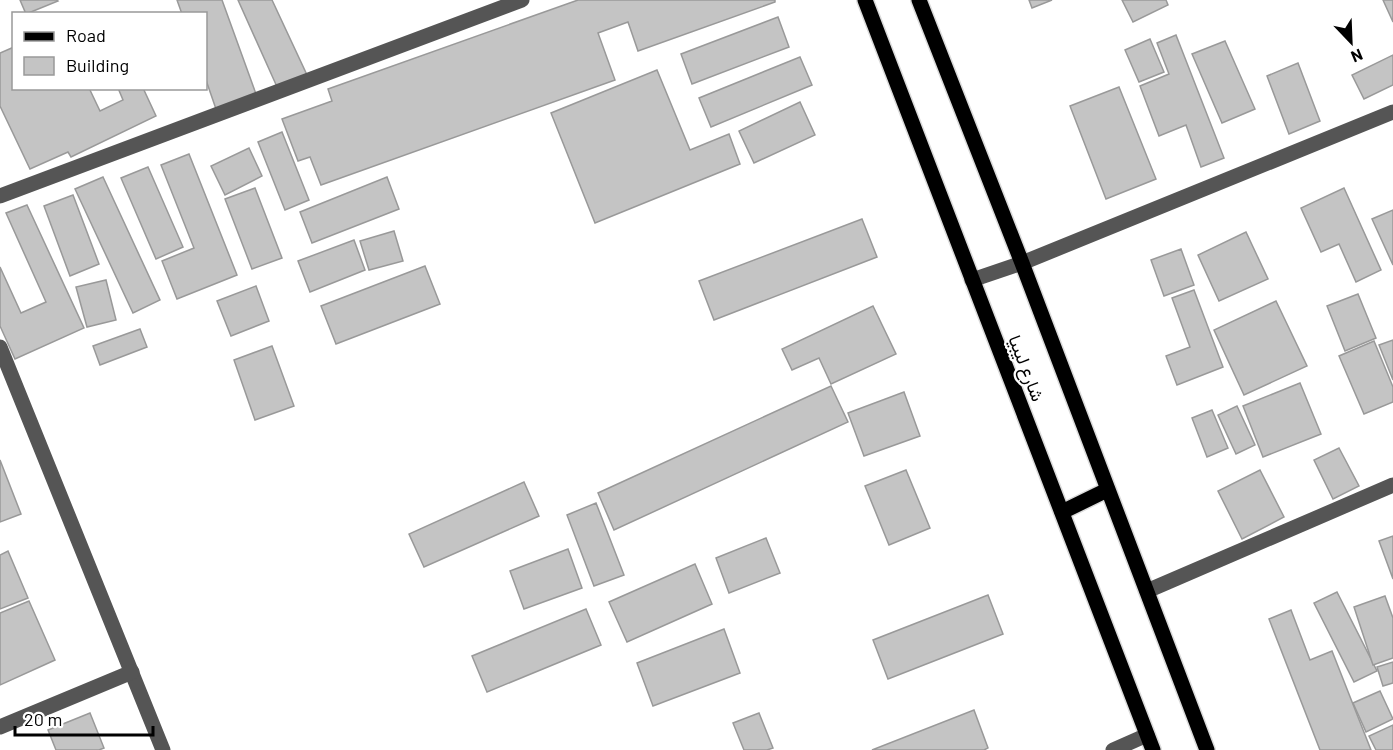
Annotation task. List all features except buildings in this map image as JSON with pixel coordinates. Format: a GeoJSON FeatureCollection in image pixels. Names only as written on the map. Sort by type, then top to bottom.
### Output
{"type":"FeatureCollection","features":[{"type":"Feature","properties":{"kind":"main road","name":"شارع ليبيا"},"geometry":{"type":"LineString","coordinates":[[865,0],[1153,750]]}},
{"type":"Feature","properties":{"kind":"main road","name":"شارع ليبيا"},"geometry":{"type":"LineString","coordinates":[[919,0],[1022,263],[1207,750]]}},
{"type":"Feature","properties":{"kind":"main road"},"geometry":{"type":"LineString","coordinates":[[1062,512],[1107,490]]}},
{"type":"Feature","properties":{"kind":"street"},"geometry":{"type":"LineString","coordinates":[[0,196],[522,0]]}},
{"type":"Feature","properties":{"kind":"street"},"geometry":{"type":"LineString","coordinates":[[972,280],[1022,263],[1393,112]]}},
{"type":"Feature","properties":{"kind":"street"},"geometry":{"type":"LineString","coordinates":[[0,347],[163,750]]}},
{"type":"Feature","properties":{"kind":"street"},"geometry":{"type":"LineString","coordinates":[[1147,591],[1393,485]]}},
{"type":"Feature","properties":{"kind":"street"},"geometry":{"type":"LineString","coordinates":[[0,727],[132,672]]}},
{"type":"Feature","properties":{"kind":"street"},"geometry":{"type":"LineString","coordinates":[[1113,750],[1147,735]]}}]}
